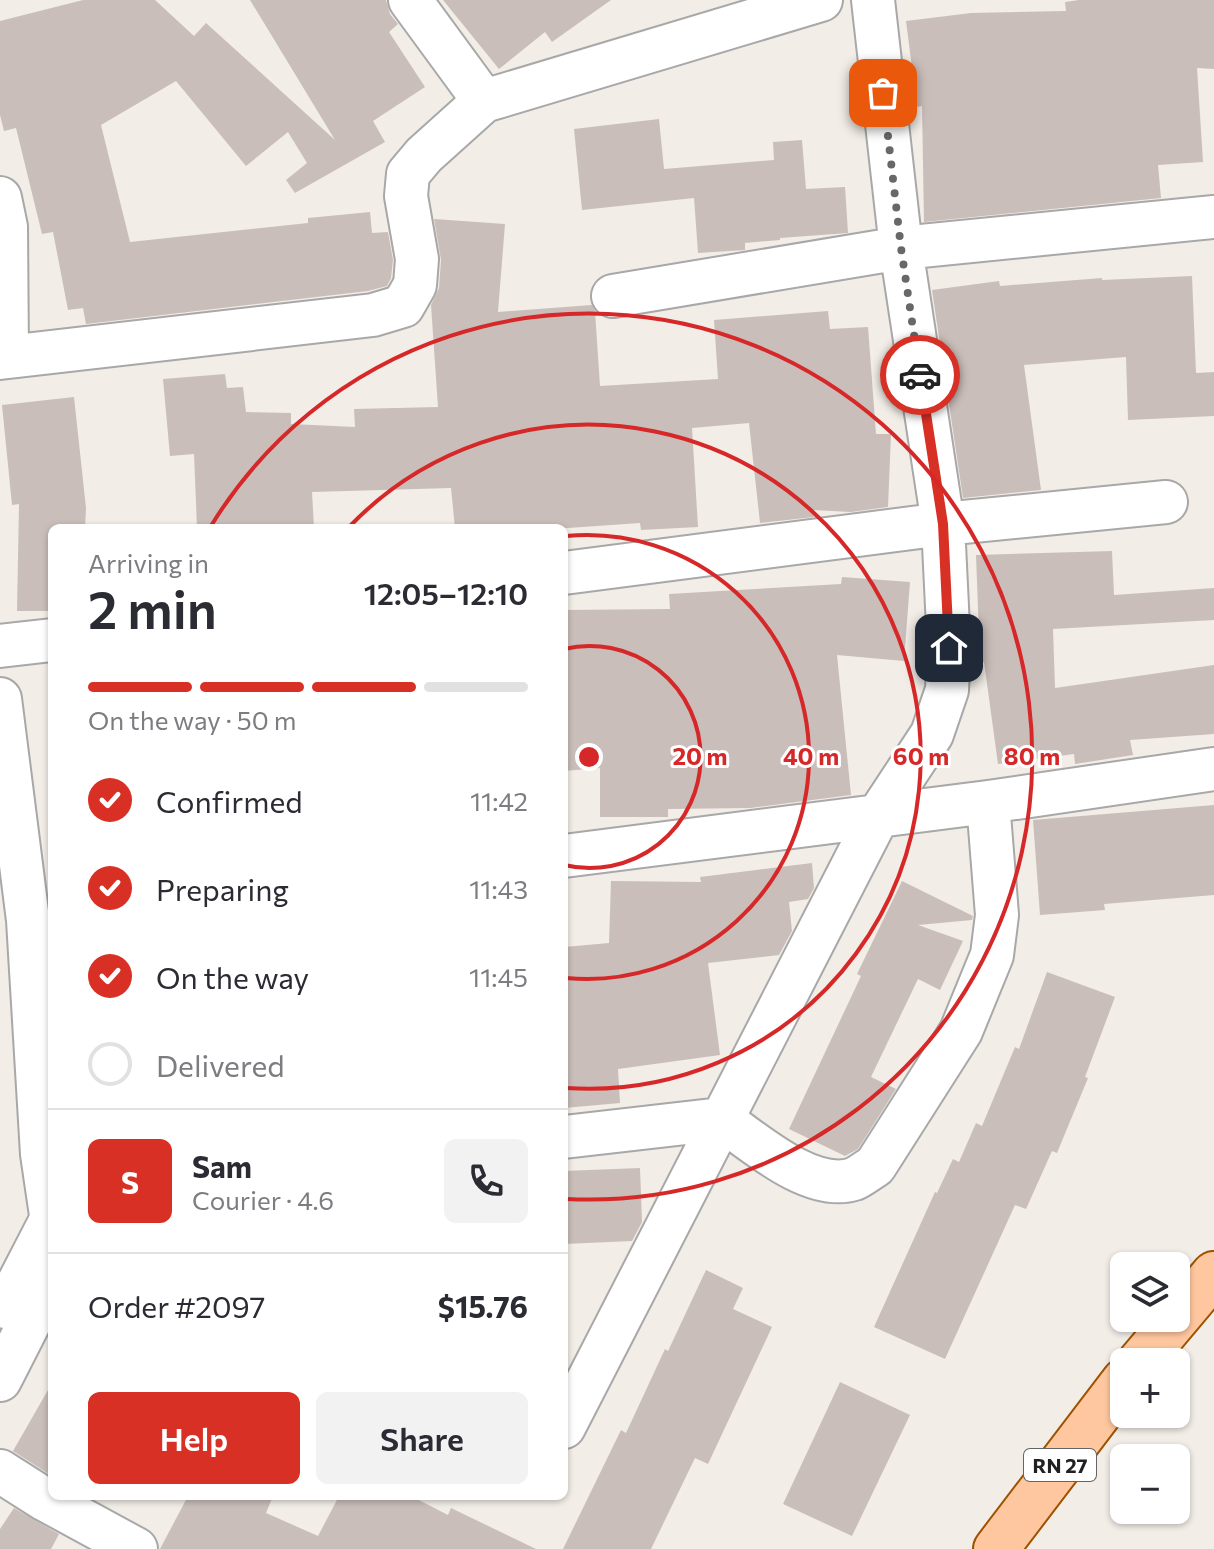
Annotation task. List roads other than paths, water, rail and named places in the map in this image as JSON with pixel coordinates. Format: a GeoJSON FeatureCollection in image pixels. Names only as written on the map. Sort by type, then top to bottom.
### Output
{"type":"FeatureCollection","features":[{"type":"Feature","properties":{"kind":"main road"},"geometry":{"type":"LineString","coordinates":[[1152,1348],[1214,1274]]}},
{"type":"Feature","properties":{"kind":"main road","name":"RN 27"},"geometry":{"type":"LineString","coordinates":[[996,1549],[1110,1399]]}},
{"type":"Feature","properties":{"kind":"street"},"geometry":{"type":"LineString","coordinates":[[410,0],[484,101]]}},
{"type":"Feature","properties":{"kind":"street"},"geometry":{"type":"LineString","coordinates":[[0,198],[6,227],[3,357],[373,315],[403,306],[415,285],[417,259],[406,196],[408,174],[424,155],[484,101],[821,0]]}},
{"type":"Feature","properties":{"kind":"street"},"geometry":{"type":"LineString","coordinates":[[568,1419],[878,816],[932,734],[947,690],[949,648],[943,524],[901,248],[873,0]]}},
{"type":"Feature","properties":{"kind":"street"},"geometry":{"type":"LineString","coordinates":[[613,296],[901,248],[1214,217]]}},
{"type":"Feature","properties":{"kind":"street"},"geometry":{"type":"LineString","coordinates":[[568,572],[943,524],[1166,502]]}},
{"type":"Feature","properties":{"kind":"street"},"geometry":{"type":"LineString","coordinates":[[0,646],[48,640]]}},
{"type":"Feature","properties":{"kind":"street"},"geometry":{"type":"LineString","coordinates":[[0,699],[27,921],[42,1154],[48,1198]]}},
{"type":"Feature","properties":{"kind":"street"},"geometry":{"type":"LineString","coordinates":[[568,855],[988,802],[1214,769]]}},
{"type":"Feature","properties":{"kind":"street"},"geometry":{"type":"LineString","coordinates":[[568,1137],[721,1119],[772,1155],[817,1180],[838,1182],[855,1179],[875,1166],[961,1031],[992,955],[997,915],[988,802]]}},
{"type":"Feature","properties":{"kind":"street"},"geometry":{"type":"LineString","coordinates":[[0,1319],[48,1226]]}},
{"type":"Feature","properties":{"kind":"street"},"geometry":{"type":"LineString","coordinates":[[0,1380],[48,1286]]}},
{"type":"Feature","properties":{"kind":"street"},"geometry":{"type":"LineString","coordinates":[[0,1471],[136,1549]]}}]}
